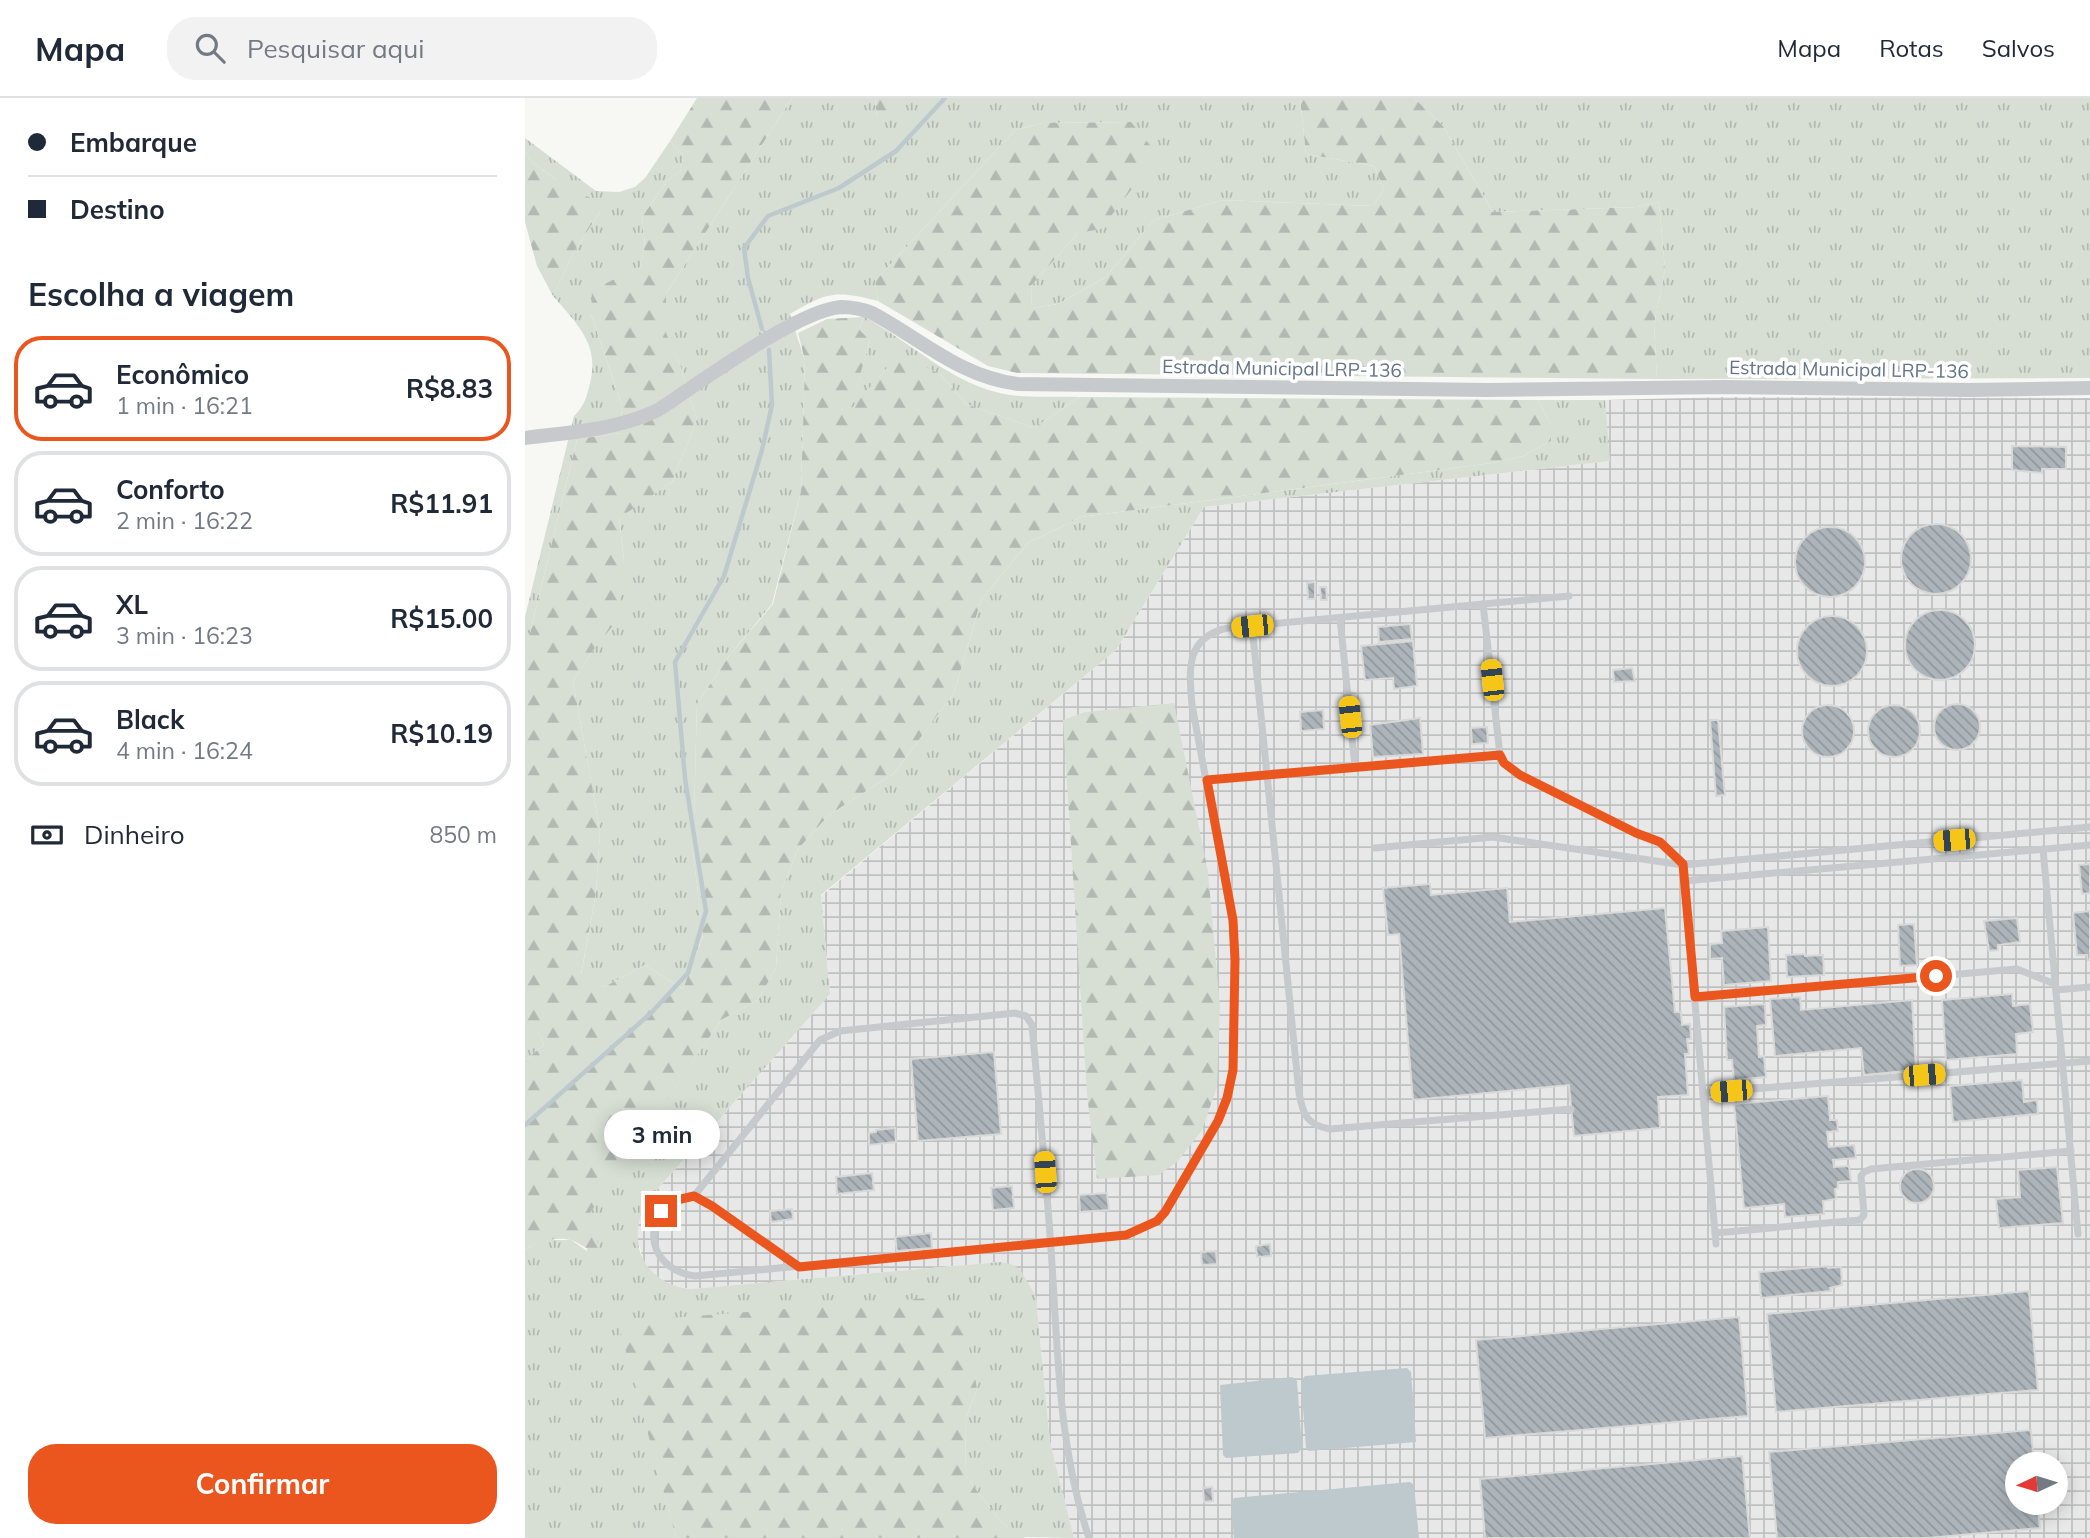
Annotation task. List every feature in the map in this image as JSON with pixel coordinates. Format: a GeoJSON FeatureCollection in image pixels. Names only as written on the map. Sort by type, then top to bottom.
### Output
{"type":"FeatureCollection","features":[{"type":"Feature","properties":{"kind":"street","name":"Estrada Municipal LRP-136"},"geometry":{"type":"LineString","coordinates":[[525,438],[606,428],[641,418],[659,410],[788,327],[822,311],[840,307],[872,313],[944,359],[977,375],[999,382],[1018,384],[1488,390],[1724,387],[1970,390],[2090,388]]}},
{"type":"Feature","properties":{"kind":"lane"},"geometry":{"type":"LineString","coordinates":[[1089,1538],[1070,1473],[1063,1426],[1051,1241],[1032,1025],[1026,1016],[1015,1013],[840,1031],[820,1040],[694,1196],[668,1205],[661,1211],[657,1220],[655,1244],[668,1267],[680,1274],[695,1276],[1051,1241],[1126,1235],[1157,1221],[1210,1136],[1227,1098],[1233,1070],[1234,936],[1190,684],[1195,648],[1202,638],[1211,632],[1252,626],[1569,596]]}},
{"type":"Feature","properties":{"kind":"lane"},"geometry":{"type":"LineString","coordinates":[[1483,604],[1500,755],[1504,763],[1520,775],[1636,833],[1660,842],[1683,864],[1716,1244]]}},
{"type":"Feature","properties":{"kind":"lane"},"geometry":{"type":"LineString","coordinates":[[1340,618],[1355,767]]}},
{"type":"Feature","properties":{"kind":"lane"},"geometry":{"type":"LineString","coordinates":[[1252,626],[1299,1093],[1310,1121],[1319,1127],[1330,1129],[1571,1109]]}},
{"type":"Feature","properties":{"kind":"lane"},"geometry":{"type":"LineString","coordinates":[[1207,780],[1500,755]]}},
{"type":"Feature","properties":{"kind":"lane"},"geometry":{"type":"LineString","coordinates":[[1375,848],[1493,837],[1683,864],[2090,827]]}},
{"type":"Feature","properties":{"kind":"lane"},"geometry":{"type":"LineString","coordinates":[[1684,881],[2090,845]]}},
{"type":"Feature","properties":{"kind":"lane"},"geometry":{"type":"LineString","coordinates":[[2043,849],[2078,1234]]}},
{"type":"Feature","properties":{"kind":"lane"},"geometry":{"type":"LineString","coordinates":[[1695,997],[2017,969],[2056,987],[2090,987]]}},
{"type":"Feature","properties":{"kind":"lane"},"geometry":{"type":"LineString","coordinates":[[1703,1093],[2090,1061]]}},
{"type":"Feature","properties":{"kind":"lane"},"geometry":{"type":"LineString","coordinates":[[1715,1233],[1860,1220],[1864,1213],[1861,1177],[1864,1172],[1871,1170],[2071,1151]]}},
{"type":"Feature","properties":{"kind":"lane"},"geometry":{"type":"LineString","coordinates":[[694,1196],[799,1267]]}},
{"type":"Feature","properties":{"kind":"shaded area"},"geometry":{"type":"Polygon","coordinates":[[[1727,397],[2090,398],[2090,1538],[1074,1538],[1050,1442],[1036,1297],[1000,1262],[690,1289],[667,1284],[651,1272],[644,1262],[637,1238],[637,1224],[648,1200],[830,994],[821,896],[1116,650],[1204,507],[1609,461],[1605,400],[1727,397]]]}},
{"type":"Feature","properties":{"kind":"shaded area"},"geometry":{"type":"Polygon","coordinates":[[[1407,1368],[1411,1372],[1416,1442],[1309,1451],[1306,1448],[1301,1381],[1305,1376],[1407,1368]]]}},
{"type":"Feature","properties":{"kind":"shaded area"},"geometry":{"type":"Polygon","coordinates":[[[1292,1377],[1297,1381],[1302,1448],[1298,1453],[1226,1458],[1223,1455],[1220,1385],[1292,1377]]]}},
{"type":"Feature","properties":{"kind":"shaded area"},"geometry":{"type":"Polygon","coordinates":[[[1410,1482],[1414,1485],[1419,1538],[1234,1538],[1231,1502],[1234,1498],[1410,1482]]]}},
{"type":"Feature","properties":{"kind":"green space"},"geometry":{"type":"Polygon","coordinates":[[[697,98],[792,98],[666,294],[666,333],[678,359],[697,419],[672,482],[619,518],[624,561],[619,618],[573,681],[600,831],[596,893],[581,974],[604,987],[645,965],[683,989],[703,936],[693,852],[697,704],[729,656],[773,604],[801,491],[805,361],[798,333],[827,319],[864,317],[859,329],[870,341],[850,410],[887,368],[896,362],[913,360],[941,375],[966,404],[1034,428],[1080,397],[1538,400],[1551,425],[1551,441],[1523,456],[1492,463],[1081,517],[1028,543],[981,600],[954,693],[894,773],[829,815],[798,849],[781,891],[776,968],[758,1000],[721,1020],[590,1213],[601,1256],[576,1242],[564,1239],[547,1241],[525,1249],[525,1060],[544,1045],[538,1033],[525,1033],[525,654],[577,439],[621,433],[622,405],[591,314],[592,290],[640,267],[645,245],[642,217],[667,181],[681,170],[683,155],[670,141],[697,98]]]}},
{"type":"Feature","properties":{"kind":"green space"},"geometry":{"type":"Polygon","coordinates":[[[792,98],[875,98],[877,118],[905,98],[1300,98],[1306,154],[1374,166],[1384,189],[1373,206],[1223,200],[1154,220],[1106,277],[1058,304],[1032,308],[1031,286],[1078,233],[1131,122],[1042,123],[1015,130],[875,281],[878,301],[852,295],[832,295],[813,301],[790,314],[805,361],[801,491],[772,604],[729,656],[697,704],[693,852],[703,935],[683,989],[645,965],[604,987],[581,975],[596,893],[600,831],[573,681],[594,649],[624,561],[619,517],[672,482],[697,419],[678,359],[665,333],[666,294],[792,98]]]}},
{"type":"Feature","properties":{"kind":"green space"},"geometry":{"type":"Polygon","coordinates":[[[875,98],[905,98],[893,120],[877,118],[875,98]]]}},
{"type":"Feature","properties":{"kind":"green space"},"geometry":{"type":"Polygon","coordinates":[[[1300,98],[1414,98],[1443,126],[1493,212],[1637,207],[1659,202],[1665,270],[1654,324],[1657,379],[1017,373],[988,366],[878,301],[875,281],[1015,130],[1042,123],[1131,122],[1158,155],[1101,229],[1078,233],[1031,286],[1032,308],[1058,304],[1106,277],[1154,220],[1223,200],[1373,206],[1384,189],[1374,166],[1306,154],[1300,98]]]}},
{"type":"Feature","properties":{"kind":"green space"},"geometry":{"type":"Polygon","coordinates":[[[1414,98],[2090,98],[2090,378],[1657,379],[1654,324],[1665,270],[1659,202],[1637,207],[1493,212],[1443,126],[1414,98]]]}},
{"type":"Feature","properties":{"kind":"green space"},"geometry":{"type":"Polygon","coordinates":[[[525,138],[596,191],[619,192],[635,187],[645,178],[670,141],[683,155],[681,170],[667,181],[642,217],[645,245],[640,267],[591,314],[622,405],[621,433],[577,439],[525,654],[525,617],[574,416],[585,400],[592,373],[590,348],[585,337],[553,296],[575,250],[600,212],[532,162],[525,151],[525,138]]]}},
{"type":"Feature","properties":{"kind":"green space"},"geometry":{"type":"Polygon","coordinates":[[[525,151],[532,162],[555,179],[594,200],[600,212],[575,250],[553,296],[537,266],[525,222],[525,151]]]}},
{"type":"Feature","properties":{"kind":"green space"},"geometry":{"type":"Polygon","coordinates":[[[864,317],[970,383],[1010,395],[1080,397],[1034,428],[966,404],[941,375],[887,368],[849,412],[870,341],[859,329],[864,317]]]}},
{"type":"Feature","properties":{"kind":"green space"},"geometry":{"type":"Polygon","coordinates":[[[1538,400],[1605,400],[1610,461],[1204,507],[1116,650],[821,895],[830,994],[648,1200],[641,1215],[638,1245],[642,1258],[660,1278],[690,1289],[1000,1262],[1020,1269],[1036,1297],[1050,1442],[1074,1538],[1022,1537],[1002,1523],[965,1475],[966,1418],[977,1389],[619,1322],[676,1538],[525,1538],[525,1249],[544,1240],[571,1240],[587,1251],[589,1213],[721,1020],[758,1000],[776,968],[781,891],[798,849],[829,815],[894,773],[954,693],[981,600],[1028,543],[1081,517],[1492,463],[1523,456],[1551,441],[1551,425],[1538,400]]]}},
{"type":"Feature","properties":{"kind":"green space"},"geometry":{"type":"Polygon","coordinates":[[[1174,703],[1208,872],[1220,1007],[1217,1087],[1202,1130],[1178,1161],[1159,1175],[1097,1179],[1087,1094],[1063,720],[1085,712],[1174,703]]]}},
{"type":"Feature","properties":{"kind":"green space"},"geometry":{"type":"Polygon","coordinates":[[[525,1033],[538,1033],[544,1045],[525,1060],[525,1033]]]}},
{"type":"Feature","properties":{"kind":"green space"},"geometry":{"type":"Polygon","coordinates":[[[940,1297],[954,1308],[965,1327],[977,1389],[966,1418],[965,1475],[1002,1523],[1025,1538],[676,1538],[618,1322],[940,1297]]]}},
{"type":"Feature","properties":{"kind":"building"},"geometry":{"type":"Polygon","coordinates":[[[2012,446],[2066,447],[2066,469],[2042,469],[2042,473],[2012,470],[2012,446]]]}},
{"type":"Feature","properties":{"kind":"building"},"geometry":{"type":"Polygon","coordinates":[[[1936,524],[1961,534],[1971,559],[1961,584],[1936,594],[1911,584],[1901,559],[1911,534],[1936,524]]]}},
{"type":"Feature","properties":{"kind":"building"},"geometry":{"type":"Polygon","coordinates":[[[1830,527],[1855,537],[1865,562],[1855,587],[1830,597],[1805,587],[1795,562],[1805,537],[1830,527]]]}},
{"type":"Feature","properties":{"kind":"building"},"geometry":{"type":"Polygon","coordinates":[[[1315,582],[1315,599],[1308,599],[1307,583],[1315,582]]]}},
{"type":"Feature","properties":{"kind":"building"},"geometry":{"type":"Polygon","coordinates":[[[1320,587],[1326,587],[1327,600],[1321,600],[1320,587]]]}},
{"type":"Feature","properties":{"kind":"building"},"geometry":{"type":"Polygon","coordinates":[[[1940,610],[1965,620],[1975,645],[1965,670],[1940,680],[1915,670],[1905,645],[1915,620],[1940,610]]]}},
{"type":"Feature","properties":{"kind":"building"},"geometry":{"type":"Polygon","coordinates":[[[1832,616],[1857,626],[1867,651],[1857,676],[1832,686],[1807,676],[1797,651],[1807,626],[1832,616]]]}},
{"type":"Feature","properties":{"kind":"building"},"geometry":{"type":"Polygon","coordinates":[[[1410,624],[1412,639],[1379,642],[1378,627],[1410,624]]]}},
{"type":"Feature","properties":{"kind":"building"},"geometry":{"type":"Polygon","coordinates":[[[1413,641],[1417,686],[1394,689],[1393,678],[1365,680],[1361,646],[1413,641]]]}},
{"type":"Feature","properties":{"kind":"building"},"geometry":{"type":"Polygon","coordinates":[[[1632,668],[1635,681],[1614,682],[1613,670],[1632,668]]]}},
{"type":"Feature","properties":{"kind":"building"},"geometry":{"type":"Polygon","coordinates":[[[1957,704],[1973,711],[1980,727],[1973,743],[1957,750],[1941,743],[1934,727],[1941,711],[1957,704]]]}},
{"type":"Feature","properties":{"kind":"building"},"geometry":{"type":"Polygon","coordinates":[[[1828,705],[1838,707],[1846,713],[1852,721],[1852,741],[1846,749],[1838,755],[1828,757],[1818,755],[1810,749],[1804,741],[1802,731],[1804,721],[1810,713],[1818,707],[1828,705]]]}},
{"type":"Feature","properties":{"kind":"building"},"geometry":{"type":"Polygon","coordinates":[[[1894,705],[1904,707],[1912,713],[1918,721],[1918,741],[1912,749],[1904,755],[1894,757],[1884,755],[1876,749],[1870,741],[1868,731],[1870,721],[1876,713],[1884,707],[1894,705]]]}},
{"type":"Feature","properties":{"kind":"building"},"geometry":{"type":"Polygon","coordinates":[[[1323,710],[1324,729],[1301,731],[1300,712],[1323,710]]]}},
{"type":"Feature","properties":{"kind":"building"},"geometry":{"type":"Polygon","coordinates":[[[1420,718],[1423,754],[1373,757],[1370,725],[1420,718]]]}},
{"type":"Feature","properties":{"kind":"building"},"geometry":{"type":"Polygon","coordinates":[[[1710,720],[1718,720],[1725,795],[1716,796],[1710,720]]]}},
{"type":"Feature","properties":{"kind":"building"},"geometry":{"type":"Polygon","coordinates":[[[1487,727],[1488,743],[1472,744],[1471,728],[1487,727]]]}},
{"type":"Feature","properties":{"kind":"building"},"geometry":{"type":"Polygon","coordinates":[[[2090,864],[2090,893],[2082,894],[2079,865],[2090,864]]]}},
{"type":"Feature","properties":{"kind":"building"},"geometry":{"type":"Polygon","coordinates":[[[1430,884],[1431,895],[1507,888],[1510,922],[1665,908],[1675,1012],[1681,1012],[1682,1025],[1690,1024],[1691,1039],[1687,1039],[1689,1054],[1685,1054],[1688,1095],[1658,1097],[1660,1128],[1574,1136],[1569,1085],[1413,1100],[1399,934],[1388,935],[1383,888],[1430,884]]]}},
{"type":"Feature","properties":{"kind":"building"},"geometry":{"type":"Polygon","coordinates":[[[2090,911],[2088,960],[2087,955],[2077,955],[2073,913],[2090,911]]]}},
{"type":"Feature","properties":{"kind":"building"},"geometry":{"type":"Polygon","coordinates":[[[2017,918],[2020,942],[1998,945],[1998,950],[1989,951],[1984,921],[2017,918]]]}},
{"type":"Feature","properties":{"kind":"building"},"geometry":{"type":"Polygon","coordinates":[[[1914,924],[1917,965],[1900,966],[1898,925],[1914,924]]]}},
{"type":"Feature","properties":{"kind":"building"},"geometry":{"type":"Polygon","coordinates":[[[1768,927],[1771,981],[1724,985],[1722,958],[1710,959],[1710,944],[1722,943],[1721,931],[1768,927]]]}},
{"type":"Feature","properties":{"kind":"building"},"geometry":{"type":"Polygon","coordinates":[[[1786,955],[1823,955],[1824,975],[1787,977],[1786,955]]]}},
{"type":"Feature","properties":{"kind":"building"},"geometry":{"type":"Polygon","coordinates":[[[2012,994],[2013,1006],[2030,1004],[2033,1032],[2016,1034],[2017,1054],[1946,1060],[1942,1000],[2012,994]]]}},
{"type":"Feature","properties":{"kind":"building"},"geometry":{"type":"Polygon","coordinates":[[[1800,997],[1801,1010],[1912,1000],[1916,1070],[1864,1075],[1861,1048],[1775,1056],[1770,999],[1800,997]]]}},
{"type":"Feature","properties":{"kind":"building"},"geometry":{"type":"Polygon","coordinates":[[[1765,1004],[1766,1025],[1757,1026],[1759,1057],[1764,1056],[1766,1077],[1734,1080],[1732,1060],[1727,1060],[1724,1007],[1765,1004]]]}},
{"type":"Feature","properties":{"kind":"building"},"geometry":{"type":"Polygon","coordinates":[[[994,1052],[1001,1134],[918,1141],[911,1059],[994,1052]]]}},
{"type":"Feature","properties":{"kind":"building"},"geometry":{"type":"Polygon","coordinates":[[[2022,1080],[2024,1102],[2037,1100],[2038,1114],[1953,1122],[1950,1086],[2022,1080]]]}},
{"type":"Feature","properties":{"kind":"building"},"geometry":{"type":"Polygon","coordinates":[[[1828,1096],[1830,1120],[1837,1120],[1838,1131],[1827,1132],[1829,1147],[1854,1145],[1856,1158],[1833,1160],[1834,1167],[1849,1166],[1851,1181],[1838,1182],[1838,1188],[1835,1189],[1836,1199],[1823,1201],[1824,1214],[1785,1217],[1784,1204],[1744,1208],[1734,1104],[1828,1096]]]}},
{"type":"Feature","properties":{"kind":"building"},"geometry":{"type":"Polygon","coordinates":[[[895,1128],[896,1142],[869,1145],[869,1133],[895,1128]]]}},
{"type":"Feature","properties":{"kind":"building"},"geometry":{"type":"Polygon","coordinates":[[[2057,1167],[2063,1223],[1999,1228],[1996,1199],[2020,1197],[2018,1170],[2057,1167]]]}},
{"type":"Feature","properties":{"kind":"building"},"geometry":{"type":"Polygon","coordinates":[[[1917,1169],[1929,1174],[1934,1186],[1929,1198],[1917,1203],[1905,1198],[1900,1186],[1905,1174],[1917,1169]]]}},
{"type":"Feature","properties":{"kind":"building"},"geometry":{"type":"Polygon","coordinates":[[[872,1173],[874,1190],[837,1194],[836,1177],[872,1173]]]}},
{"type":"Feature","properties":{"kind":"building"},"geometry":{"type":"Polygon","coordinates":[[[1012,1186],[1014,1208],[993,1210],[991,1188],[1012,1186]]]}},
{"type":"Feature","properties":{"kind":"building"},"geometry":{"type":"Polygon","coordinates":[[[1107,1193],[1109,1210],[1080,1212],[1079,1195],[1107,1193]]]}},
{"type":"Feature","properties":{"kind":"building"},"geometry":{"type":"Polygon","coordinates":[[[792,1209],[793,1219],[771,1222],[770,1211],[792,1209]]]}},
{"type":"Feature","properties":{"kind":"building"},"geometry":{"type":"Polygon","coordinates":[[[931,1233],[932,1248],[897,1251],[895,1237],[931,1233]]]}},
{"type":"Feature","properties":{"kind":"building"},"geometry":{"type":"Polygon","coordinates":[[[1270,1244],[1271,1256],[1257,1257],[1256,1246],[1270,1244]]]}},
{"type":"Feature","properties":{"kind":"building"},"geometry":{"type":"Polygon","coordinates":[[[1216,1251],[1217,1264],[1202,1265],[1201,1252],[1216,1251]]]}},
{"type":"Feature","properties":{"kind":"building"},"geometry":{"type":"Polygon","coordinates":[[[1841,1267],[1842,1285],[1830,1288],[1831,1291],[1761,1298],[1759,1272],[1841,1267]]]}},
{"type":"Feature","properties":{"kind":"building"},"geometry":{"type":"Polygon","coordinates":[[[2029,1291],[2038,1390],[1776,1412],[1767,1314],[2029,1291]]]}},
{"type":"Feature","properties":{"kind":"building"},"geometry":{"type":"Polygon","coordinates":[[[1739,1317],[1748,1416],[1485,1438],[1476,1340],[1739,1317]]]}},
{"type":"Feature","properties":{"kind":"building"},"geometry":{"type":"Polygon","coordinates":[[[2031,1430],[2033,1452],[2005,1452],[2005,1516],[2039,1516],[2040,1528],[1927,1538],[1777,1538],[1769,1452],[2031,1430]]]}},
{"type":"Feature","properties":{"kind":"building"},"geometry":{"type":"Polygon","coordinates":[[[1742,1456],[1750,1538],[1485,1538],[1480,1479],[1742,1456]]]}},
{"type":"Feature","properties":{"kind":"building"},"geometry":{"type":"Polygon","coordinates":[[[1212,1487],[1213,1501],[1204,1502],[1203,1488],[1212,1487]]]}},
{"type":"Feature","properties":{"kind":"waterway"},"geometry":{"type":"LineString","coordinates":[[762,329],[748,278],[744,248],[768,216],[839,188],[896,151],[945,98]]}},
{"type":"Feature","properties":{"kind":"waterway"},"geometry":{"type":"LineString","coordinates":[[525,1125],[652,1012],[688,973],[706,911],[685,778],[675,662],[724,576],[762,450],[772,405],[769,350]]}},
{"type":"Feature","properties":{"kind":"route"},"geometry":{"type":"LineString","coordinates":[[661,1211],[677,1200],[694,1196],[703,1199],[799,1267],[1126,1235],[1157,1221],[1165,1212],[1218,1121],[1227,1098],[1233,1070],[1233,920],[1207,780],[1500,755],[1504,763],[1520,775],[1636,833],[1660,842],[1683,864],[1695,997],[1936,976]]}}]}
